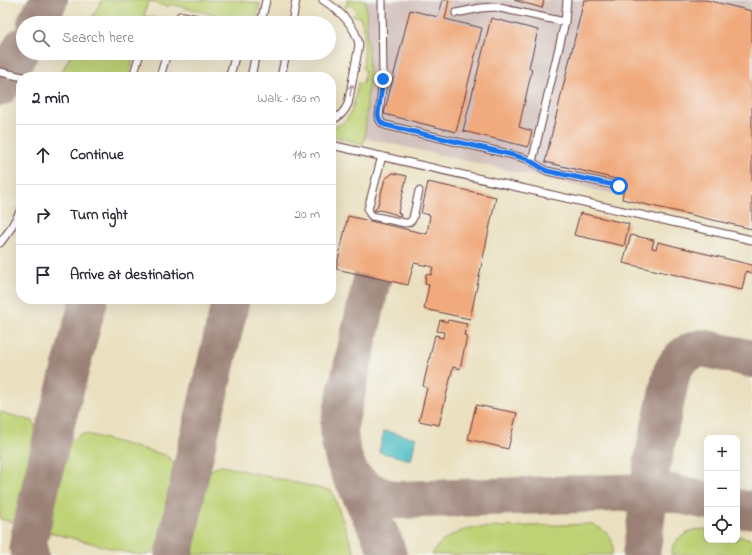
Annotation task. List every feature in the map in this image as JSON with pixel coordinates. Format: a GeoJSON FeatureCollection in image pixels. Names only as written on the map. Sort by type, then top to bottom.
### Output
{"type":"FeatureCollection","features":[{"type":"Feature","properties":{"kind":"lane"},"geometry":{"type":"LineString","coordinates":[[263,16],[266,0]]}},
{"type":"Feature","properties":{"kind":"lane"},"geometry":{"type":"LineString","coordinates":[[293,16],[296,0]]}},
{"type":"Feature","properties":{"kind":"lane"},"geometry":{"type":"LineString","coordinates":[[323,0],[331,5],[347,21],[358,39],[348,104],[341,115],[336,118]]}},
{"type":"Feature","properties":{"kind":"lane"},"geometry":{"type":"LineString","coordinates":[[382,0],[383,79],[378,115],[381,123],[527,159],[547,171],[619,186]]}},
{"type":"Feature","properties":{"kind":"lane"},"geometry":{"type":"LineString","coordinates":[[532,162],[565,22],[567,0]]}},
{"type":"Feature","properties":{"kind":"lane"},"geometry":{"type":"LineString","coordinates":[[456,12],[494,7],[565,22]]}},
{"type":"Feature","properties":{"kind":"lane"},"geometry":{"type":"LineString","coordinates":[[134,72],[138,60]]}},
{"type":"Feature","properties":{"kind":"lane"},"geometry":{"type":"LineString","coordinates":[[161,72],[165,60]]}},
{"type":"Feature","properties":{"kind":"lane"},"geometry":{"type":"LineString","coordinates":[[231,72],[234,60]]}},
{"type":"Feature","properties":{"kind":"lane"},"geometry":{"type":"LineString","coordinates":[[252,72],[255,60]]}},
{"type":"Feature","properties":{"kind":"lane"},"geometry":{"type":"LineString","coordinates":[[282,72],[285,60]]}},
{"type":"Feature","properties":{"kind":"lane"},"geometry":{"type":"LineString","coordinates":[[0,72],[16,75]]}},
{"type":"Feature","properties":{"kind":"lane"},"geometry":{"type":"LineString","coordinates":[[336,146],[752,240]]}},
{"type":"Feature","properties":{"kind":"lane"},"geometry":{"type":"LineString","coordinates":[[382,156],[368,209],[372,216],[405,223],[412,221],[419,191]]}},
{"type":"Feature","properties":{"kind":"lane"},"geometry":{"type":"LineString","coordinates":[[0,243],[16,219]]}},
{"type":"Feature","properties":{"kind":"shaded area"},"geometry":{"type":"Polygon","coordinates":[[[366,0],[752,0],[752,229],[622,199],[622,196],[365,138],[369,75],[366,0]]]}},
{"type":"Feature","properties":{"kind":"green space"},"geometry":{"type":"Polygon","coordinates":[[[102,0],[240,0],[260,4],[257,16],[219,16],[170,4],[168,7],[148,1],[144,16],[93,16],[102,0]]]}},
{"type":"Feature","properties":{"kind":"green space"},"geometry":{"type":"Polygon","coordinates":[[[346,0],[366,0],[369,75],[365,138],[363,144],[336,137],[336,126],[344,122],[348,117],[354,104],[358,83],[363,84],[365,71],[363,69],[364,42],[362,22],[360,17],[353,15],[357,11],[350,4],[346,8],[345,6],[348,2],[346,0]]]}},
{"type":"Feature","properties":{"kind":"green space"},"geometry":{"type":"Polygon","coordinates":[[[68,60],[133,60],[130,72],[62,71],[68,60]]]}},
{"type":"Feature","properties":{"kind":"green space"},"geometry":{"type":"Polygon","coordinates":[[[0,412],[33,421],[39,437],[15,523],[0,519],[0,412]]]}},
{"type":"Feature","properties":{"kind":"green space"},"geometry":{"type":"Polygon","coordinates":[[[81,434],[87,434],[165,455],[173,462],[175,472],[160,540],[152,553],[137,555],[48,532],[48,526],[70,443],[81,434]]]}},
{"type":"Feature","properties":{"kind":"green space"},"geometry":{"type":"Polygon","coordinates":[[[218,466],[332,491],[355,555],[189,555],[207,475],[218,466]]]}},
{"type":"Feature","properties":{"kind":"green space"},"geometry":{"type":"Polygon","coordinates":[[[591,524],[609,535],[613,544],[612,555],[432,555],[435,549],[443,541],[470,528],[591,524]]]}},
{"type":"Feature","properties":{"kind":"green space"},"geometry":{"type":"Polygon","coordinates":[[[704,529],[704,543],[740,543],[740,537],[752,539],[752,555],[671,555],[673,546],[679,538],[693,530],[704,529]]]}},
{"type":"Feature","properties":{"kind":"water"},"geometry":{"type":"Polygon","coordinates":[[[384,431],[416,438],[411,460],[379,452],[384,431]]]}},
{"type":"Feature","properties":{"kind":"building"},"geometry":{"type":"Polygon","coordinates":[[[443,0],[449,0],[445,19],[482,28],[456,132],[384,114],[410,10],[438,17],[443,0]]]}},
{"type":"Feature","properties":{"kind":"building"},"geometry":{"type":"Polygon","coordinates":[[[514,0],[544,0],[542,8],[514,0]]]}},
{"type":"Feature","properties":{"kind":"building"},"geometry":{"type":"Polygon","coordinates":[[[584,0],[706,0],[752,11],[752,229],[622,199],[625,181],[545,162],[584,0]]]}},
{"type":"Feature","properties":{"kind":"building"},"geometry":{"type":"Polygon","coordinates":[[[491,18],[538,30],[529,68],[532,69],[519,127],[532,131],[528,147],[463,131],[491,18]]]}},
{"type":"Feature","properties":{"kind":"building"},"geometry":{"type":"Polygon","coordinates":[[[393,173],[407,176],[398,212],[401,215],[400,216],[380,210],[374,211],[377,208],[385,179],[393,173]]]}},
{"type":"Feature","properties":{"kind":"building"},"geometry":{"type":"Polygon","coordinates":[[[428,182],[496,197],[470,319],[424,309],[429,285],[425,284],[426,274],[431,275],[433,267],[414,263],[408,285],[336,269],[348,216],[427,234],[430,215],[421,213],[428,182]]]}},
{"type":"Feature","properties":{"kind":"building"},"geometry":{"type":"Polygon","coordinates":[[[580,213],[629,224],[624,246],[574,235],[580,213]]]}},
{"type":"Feature","properties":{"kind":"building"},"geometry":{"type":"Polygon","coordinates":[[[631,235],[654,240],[652,248],[656,249],[658,242],[752,265],[752,273],[746,271],[742,290],[623,263],[631,235]]]}},
{"type":"Feature","properties":{"kind":"building"},"geometry":{"type":"Polygon","coordinates":[[[440,320],[467,324],[464,335],[467,336],[460,369],[453,367],[439,425],[419,421],[427,388],[423,386],[435,335],[443,338],[444,332],[437,331],[440,320]]]}},
{"type":"Feature","properties":{"kind":"building"},"geometry":{"type":"Polygon","coordinates":[[[476,405],[517,413],[508,449],[468,439],[476,405]]]}},
{"type":"Feature","properties":{"kind":"taxiway"},"geometry":{"type":"LineString","coordinates":[[40,16],[49,0]]}},
{"type":"Feature","properties":{"kind":"taxiway"},"geometry":{"type":"LineString","coordinates":[[0,87],[16,58]]}},
{"type":"Feature","properties":{"kind":"taxiway"},"geometry":{"type":"LineString","coordinates":[[372,279],[339,425],[339,435],[345,462],[384,543],[388,555]]}},
{"type":"Feature","properties":{"kind":"taxiway"},"geometry":{"type":"LineString","coordinates":[[30,555],[28,546],[29,538],[51,442],[88,304]]}},
{"type":"Feature","properties":{"kind":"taxiway"},"geometry":{"type":"LineString","coordinates":[[174,555],[190,476],[230,304]]}},
{"type":"Feature","properties":{"kind":"taxiway"},"geometry":{"type":"LineString","coordinates":[[641,555],[652,464],[672,372],[680,359],[687,353],[702,348],[752,359]]}},
{"type":"Feature","properties":{"kind":"taxiway"},"geometry":{"type":"LineString","coordinates":[[351,476],[371,491],[395,500],[649,492],[672,493],[704,500]]}},
{"type":"Feature","properties":{"kind":"taxiway"},"geometry":{"type":"LineString","coordinates":[[740,509],[752,509]]}},
{"type":"Feature","properties":{"kind":"route"},"geometry":{"type":"LineString","coordinates":[[383,79],[378,115],[381,123],[385,125],[527,159],[547,171],[619,186]]}}]}
